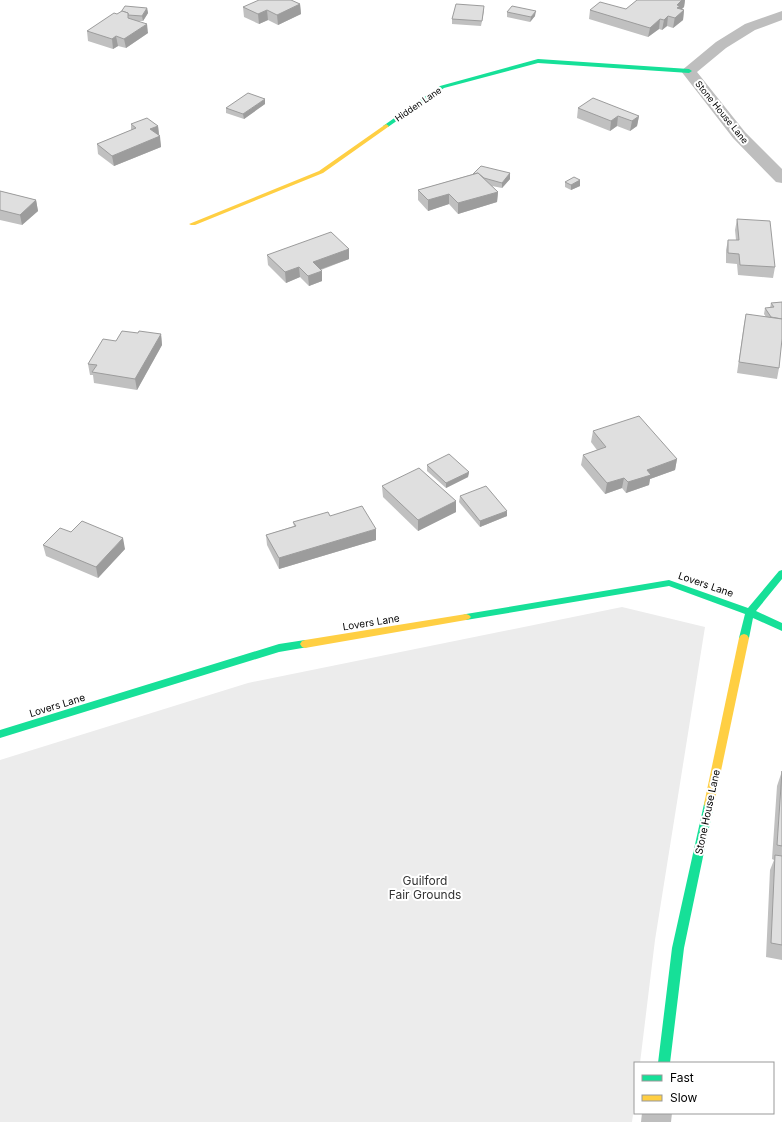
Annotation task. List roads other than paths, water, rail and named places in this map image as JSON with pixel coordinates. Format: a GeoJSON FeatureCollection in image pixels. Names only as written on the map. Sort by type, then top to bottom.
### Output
{"type":"FeatureCollection","features":[{"type":"Feature","properties":{"kind":"street","name":"Stone House Lane"},"geometry":{"type":"LineString","coordinates":[[782,15],[750,27],[721,45],[689,71],[739,135],[782,178]]}},
{"type":"Feature","properties":{"kind":"street","name":"Hidden Lane"},"geometry":{"type":"LineString","coordinates":[[193,224],[321,172],[442,87],[538,61],[689,71]]}},
{"type":"Feature","properties":{"kind":"street","name":"Stone House Lane"},"geometry":{"type":"LineString","coordinates":[[664,1062],[678,948],[750,612],[782,573]]}},
{"type":"Feature","properties":{"kind":"street","name":"Lovers Lane"},"geometry":{"type":"LineString","coordinates":[[0,734],[279,648],[670,583],[750,612],[782,627]]}},
{"type":"Feature","properties":{"kind":"park label","name":"Guilford Fair Grounds"},"geometry":{"type":"Point","coordinates":[425,887]}}]}
